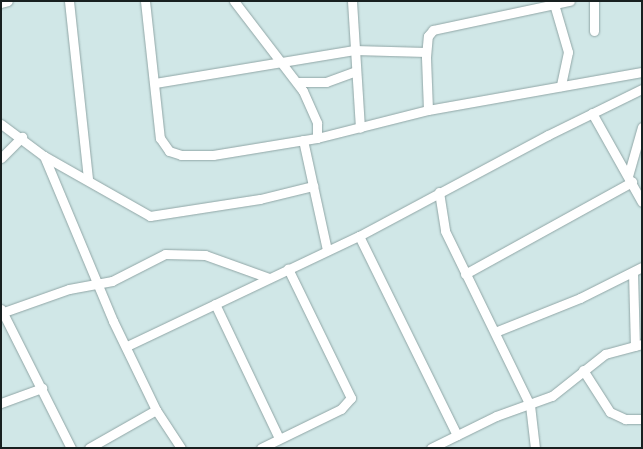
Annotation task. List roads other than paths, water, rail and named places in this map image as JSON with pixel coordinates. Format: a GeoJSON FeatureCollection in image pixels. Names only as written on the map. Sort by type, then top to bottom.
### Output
{"type":"FeatureCollection","features":[{"type":"Feature","properties":{"kind":"street"},"geometry":{"type":"LineString","coordinates":[[1,3],[8,1]]}},
{"type":"Feature","properties":{"kind":"street"},"geometry":{"type":"LineString","coordinates":[[69,1],[88,180]]}},
{"type":"Feature","properties":{"kind":"street"},"geometry":{"type":"LineString","coordinates":[[145,1],[160,138],[176,154],[213,155],[317,138],[428,110],[642,72]]}},
{"type":"Feature","properties":{"kind":"street"},"geometry":{"type":"LineString","coordinates":[[234,1],[296,82],[313,113],[317,138]]}},
{"type":"Feature","properties":{"kind":"street"},"geometry":{"type":"LineString","coordinates":[[352,1],[360,128]]}},
{"type":"Feature","properties":{"kind":"street"},"geometry":{"type":"LineString","coordinates":[[428,110],[426,52],[428,36],[435,29],[570,1]]}},
{"type":"Feature","properties":{"kind":"street"},"geometry":{"type":"LineString","coordinates":[[594,1],[594,31]]}},
{"type":"Feature","properties":{"kind":"street"},"geometry":{"type":"LineString","coordinates":[[554,4],[568,52],[561,86]]}},
{"type":"Feature","properties":{"kind":"street"},"geometry":{"type":"LineString","coordinates":[[154,82],[354,50],[426,52]]}},
{"type":"Feature","properties":{"kind":"street"},"geometry":{"type":"LineString","coordinates":[[296,82],[326,82],[356,71]]}},
{"type":"Feature","properties":{"kind":"street"},"geometry":{"type":"LineString","coordinates":[[127,346],[359,236],[439,192],[592,113],[642,89]]}},
{"type":"Feature","properties":{"kind":"street"},"geometry":{"type":"LineString","coordinates":[[592,113],[642,202]]}},
{"type":"Feature","properties":{"kind":"street"},"geometry":{"type":"LineString","coordinates":[[1,124],[22,137],[44,156],[88,180],[134,210],[150,216],[260,199],[314,186]]}},
{"type":"Feature","properties":{"kind":"street"},"geometry":{"type":"LineString","coordinates":[[465,274],[630,179],[642,127]]}},
{"type":"Feature","properties":{"kind":"street"},"geometry":{"type":"LineString","coordinates":[[1,158],[22,137]]}},
{"type":"Feature","properties":{"kind":"street"},"geometry":{"type":"LineString","coordinates":[[303,140],[327,250]]}},
{"type":"Feature","properties":{"kind":"street"},"geometry":{"type":"LineString","coordinates":[[44,156],[98,285],[156,410],[181,448]]}},
{"type":"Feature","properties":{"kind":"street"},"geometry":{"type":"LineString","coordinates":[[439,192],[445,231],[530,405],[535,448]]}},
{"type":"Feature","properties":{"kind":"street"},"geometry":{"type":"LineString","coordinates":[[359,236],[457,435]]}},
{"type":"Feature","properties":{"kind":"street"},"geometry":{"type":"LineString","coordinates":[[71,448],[2,311],[69,289],[98,285],[124,276],[165,254],[183,252],[205,255],[269,278]]}},
{"type":"Feature","properties":{"kind":"street"},"geometry":{"type":"LineString","coordinates":[[495,332],[642,267]]}},
{"type":"Feature","properties":{"kind":"street"},"geometry":{"type":"LineString","coordinates":[[262,448],[279,438],[342,409],[351,398],[288,269]]}},
{"type":"Feature","properties":{"kind":"street"},"geometry":{"type":"LineString","coordinates":[[433,448],[508,411],[530,405],[552,396],[605,354],[638,345],[633,272]]}},
{"type":"Feature","properties":{"kind":"street"},"geometry":{"type":"LineString","coordinates":[[215,304],[279,438]]}},
{"type":"Feature","properties":{"kind":"street"},"geometry":{"type":"LineString","coordinates":[[583,370],[610,412],[625,419],[642,419]]}},
{"type":"Feature","properties":{"kind":"street"},"geometry":{"type":"LineString","coordinates":[[1,404],[42,388]]}},
{"type":"Feature","properties":{"kind":"street"},"geometry":{"type":"LineString","coordinates":[[89,448],[156,410]]}}]}
